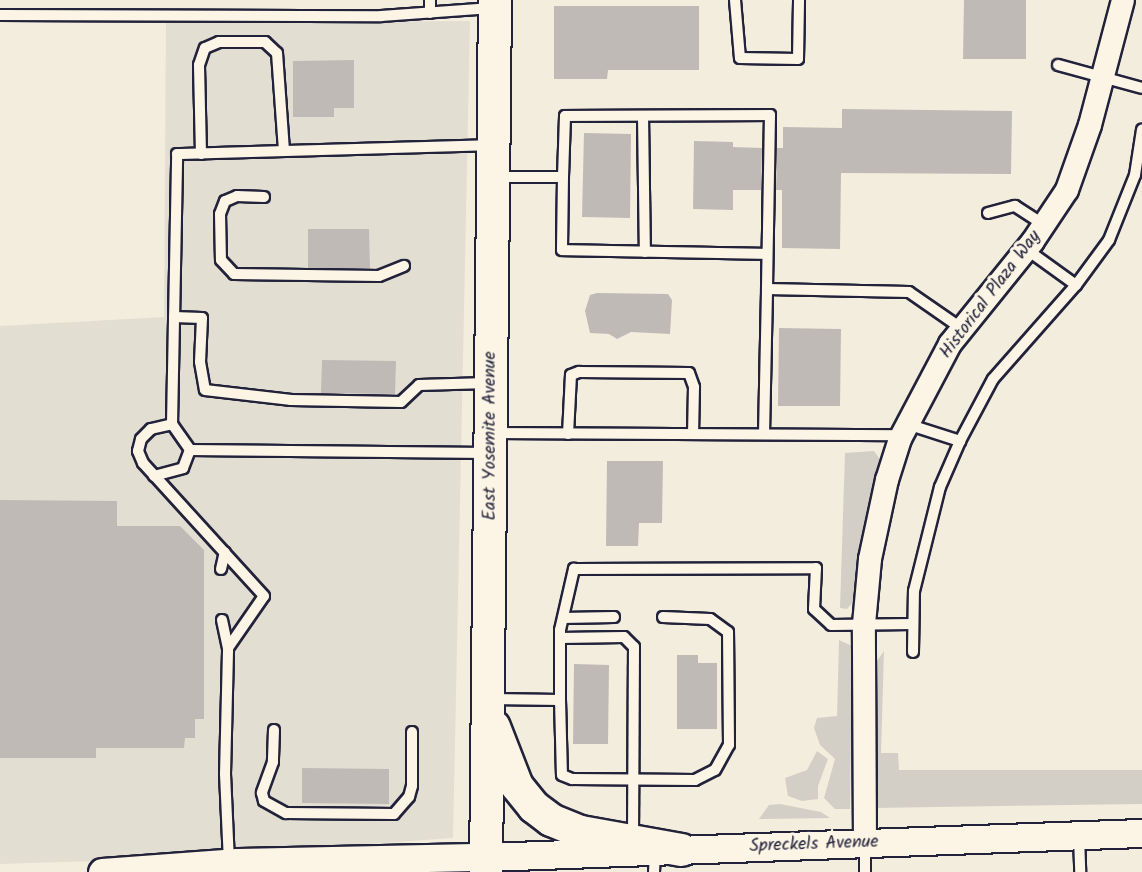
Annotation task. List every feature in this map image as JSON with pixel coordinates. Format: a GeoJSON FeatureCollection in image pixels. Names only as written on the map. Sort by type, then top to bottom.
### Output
{"type":"FeatureCollection","features":[{"type":"Feature","properties":{"kind":"main road","name":"East Yosemite Avenue"},"geometry":{"type":"LineString","coordinates":[[486,865],[495,4]]}},
{"type":"Feature","properties":{"kind":"main road"},"geometry":{"type":"LineString","coordinates":[[488,705],[517,786],[534,807],[551,820],[581,832],[656,853]]}},
{"type":"Feature","properties":{"kind":"street","name":"Historical Plaza Way"},"geometry":{"type":"LineString","coordinates":[[865,843],[864,624],[870,559],[886,480],[905,429],[925,386],[961,328],[1026,249],[1067,190],[1090,125],[1100,77],[1122,0]]}},
{"type":"Feature","properties":{"kind":"street","name":"Spreckels Avenue"},"geometry":{"type":"LineString","coordinates":[[102,872],[190,869],[229,862],[486,865],[656,853],[1142,833]]}},
{"type":"Feature","properties":{"kind":"lane"},"geometry":{"type":"LineString","coordinates":[[430,0],[430,13]]}},
{"type":"Feature","properties":{"kind":"lane"},"geometry":{"type":"LineString","coordinates":[[735,0],[740,58],[798,59],[799,0]]}},
{"type":"Feature","properties":{"kind":"lane"},"geometry":{"type":"LineString","coordinates":[[0,15],[430,13],[495,4]]}},
{"type":"Feature","properties":{"kind":"lane"},"geometry":{"type":"LineString","coordinates":[[201,154],[199,65],[205,48],[219,42],[265,42],[278,53],[284,151]]}},
{"type":"Feature","properties":{"kind":"lane"},"geometry":{"type":"LineString","coordinates":[[1058,64],[1142,88]]}},
{"type":"Feature","properties":{"kind":"lane"},"geometry":{"type":"LineString","coordinates":[[764,434],[770,115],[565,116],[562,250],[767,254]]}},
{"type":"Feature","properties":{"kind":"lane"},"geometry":{"type":"LineString","coordinates":[[644,116],[645,252]]}},
{"type":"Feature","properties":{"kind":"lane"},"geometry":{"type":"LineString","coordinates":[[913,652],[914,591],[936,500],[960,441],[993,379],[1076,285],[1109,240],[1135,175],[1142,130]]}},
{"type":"Feature","properties":{"kind":"lane"},"geometry":{"type":"LineString","coordinates":[[190,450],[172,424],[177,154],[494,145]]}},
{"type":"Feature","properties":{"kind":"lane"},"geometry":{"type":"LineString","coordinates":[[494,177],[564,177]]}},
{"type":"Feature","properties":{"kind":"lane"},"geometry":{"type":"LineString","coordinates":[[264,196],[237,196],[225,201],[220,214],[221,260],[234,274],[379,276],[404,266]]}},
{"type":"Feature","properties":{"kind":"lane"},"geometry":{"type":"LineString","coordinates":[[988,213],[1015,206],[1044,225]]}},
{"type":"Feature","properties":{"kind":"lane"},"geometry":{"type":"LineString","coordinates":[[1026,249],[1076,285]]}},
{"type":"Feature","properties":{"kind":"lane"},"geometry":{"type":"LineString","coordinates":[[766,289],[909,292],[961,328]]}},
{"type":"Feature","properties":{"kind":"lane"},"geometry":{"type":"LineString","coordinates":[[174,317],[202,318],[200,362],[205,390],[291,400],[401,402],[419,385],[492,383]]}},
{"type":"Feature","properties":{"kind":"lane"},"geometry":{"type":"LineString","coordinates":[[568,434],[571,375],[579,372],[689,373],[694,387],[693,434]]}},
{"type":"Feature","properties":{"kind":"lane"},"geometry":{"type":"LineString","coordinates":[[172,424],[151,429],[141,439],[138,452],[142,464],[264,596],[228,648]]}},
{"type":"Feature","properties":{"kind":"lane"},"geometry":{"type":"LineString","coordinates":[[190,450],[491,443],[568,434],[764,434],[905,429],[960,441]]}},
{"type":"Feature","properties":{"kind":"lane"},"geometry":{"type":"LineString","coordinates":[[154,476],[183,468],[190,450]]}},
{"type":"Feature","properties":{"kind":"lane"},"geometry":{"type":"LineString","coordinates":[[221,568],[225,552]]}},
{"type":"Feature","properties":{"kind":"lane"},"geometry":{"type":"LineString","coordinates":[[663,617],[710,619],[728,632],[729,745],[722,763],[705,777],[572,779],[562,775],[560,638],[574,569],[816,568],[814,609],[831,625],[914,624]]}},
{"type":"Feature","properties":{"kind":"lane"},"geometry":{"type":"LineString","coordinates":[[563,618],[614,617]]}},
{"type":"Feature","properties":{"kind":"lane"},"geometry":{"type":"LineString","coordinates":[[222,620],[228,648],[225,774],[229,862]]}},
{"type":"Feature","properties":{"kind":"lane"},"geometry":{"type":"LineString","coordinates":[[560,638],[624,637],[631,641],[632,778],[656,853]]}},
{"type":"Feature","properties":{"kind":"lane"},"geometry":{"type":"LineString","coordinates":[[488,705],[560,700]]}},
{"type":"Feature","properties":{"kind":"lane"},"geometry":{"type":"LineString","coordinates":[[274,730],[273,762],[262,793],[264,801],[286,813],[394,814],[409,797],[412,786],[412,732]]}},
{"type":"Feature","properties":{"kind":"lane"},"geometry":{"type":"LineString","coordinates":[[1079,835],[1080,872]]}},
{"type":"Feature","properties":{"kind":"lane"},"geometry":{"type":"LineString","coordinates":[[865,843],[865,872]]}},
{"type":"Feature","properties":{"kind":"shaded area"},"geometry":{"type":"Polygon","coordinates":[[[470,21],[453,838],[158,859],[0,864],[0,326],[164,317],[166,23],[470,21]]]}},
{"type":"Feature","properties":{"kind":"shaded area"},"geometry":{"type":"Polygon","coordinates":[[[874,451],[882,462],[866,518],[853,602],[847,609],[840,608],[845,453],[874,451]]]}},
{"type":"Feature","properties":{"kind":"shaded area"},"geometry":{"type":"Polygon","coordinates":[[[839,640],[852,646],[850,809],[835,809],[824,798],[835,759],[820,745],[814,728],[817,718],[837,716],[839,640]]]}},
{"type":"Feature","properties":{"kind":"shaded area"},"geometry":{"type":"Polygon","coordinates":[[[884,651],[881,753],[898,753],[899,770],[1142,770],[1142,804],[873,808],[877,661],[884,651]]]}},
{"type":"Feature","properties":{"kind":"shaded area"},"geometry":{"type":"Polygon","coordinates":[[[817,751],[828,759],[818,786],[818,799],[802,801],[788,796],[785,778],[807,770],[817,751]]]}},
{"type":"Feature","properties":{"kind":"shaded area"},"geometry":{"type":"Polygon","coordinates":[[[780,804],[821,812],[830,818],[759,819],[769,805],[780,804]]]}},
{"type":"Feature","properties":{"kind":"building"},"geometry":{"type":"Polygon","coordinates":[[[964,0],[1026,0],[1026,59],[963,59],[964,0]]]}},
{"type":"Feature","properties":{"kind":"building"},"geometry":{"type":"Polygon","coordinates":[[[554,6],[699,6],[699,70],[608,70],[607,79],[554,79],[554,6]]]}},
{"type":"Feature","properties":{"kind":"building"},"geometry":{"type":"Polygon","coordinates":[[[354,60],[354,108],[334,108],[334,117],[293,117],[293,61],[354,60]]]}},
{"type":"Feature","properties":{"kind":"building"},"geometry":{"type":"Polygon","coordinates":[[[842,109],[1012,111],[1011,174],[841,173],[840,249],[782,248],[782,190],[776,190],[777,148],[783,148],[783,127],[842,128],[842,109]]]}},
{"type":"Feature","properties":{"kind":"building"},"geometry":{"type":"Polygon","coordinates":[[[584,133],[631,134],[630,218],[582,217],[584,133]]]}},
{"type":"Feature","properties":{"kind":"building"},"geometry":{"type":"Polygon","coordinates":[[[694,141],[733,142],[733,147],[762,148],[761,190],[733,190],[733,210],[693,209],[694,141]]]}},
{"type":"Feature","properties":{"kind":"building"},"geometry":{"type":"Polygon","coordinates":[[[308,229],[369,229],[370,268],[308,268],[308,229]]]}},
{"type":"Feature","properties":{"kind":"building"},"geometry":{"type":"Polygon","coordinates":[[[597,293],[668,294],[672,300],[670,334],[631,332],[617,339],[609,334],[590,333],[585,311],[590,295],[597,293]]]}},
{"type":"Feature","properties":{"kind":"building"},"geometry":{"type":"Polygon","coordinates":[[[779,328],[841,329],[840,406],[778,406],[779,328]]]}},
{"type":"Feature","properties":{"kind":"building"},"geometry":{"type":"Polygon","coordinates":[[[322,360],[396,361],[395,394],[321,393],[322,360]]]}},
{"type":"Feature","properties":{"kind":"building"},"geometry":{"type":"Polygon","coordinates":[[[607,461],[663,461],[662,523],[639,523],[638,546],[606,546],[607,461]]]}},
{"type":"Feature","properties":{"kind":"building"},"geometry":{"type":"Polygon","coordinates":[[[0,500],[117,501],[117,526],[180,526],[204,550],[204,719],[195,719],[195,738],[185,738],[184,748],[96,748],[96,758],[0,758],[0,500]]]}},
{"type":"Feature","properties":{"kind":"building"},"geometry":{"type":"Polygon","coordinates":[[[677,655],[698,655],[698,663],[717,663],[717,729],[677,729],[677,655]]]}},
{"type":"Feature","properties":{"kind":"building"},"geometry":{"type":"Polygon","coordinates":[[[574,664],[609,665],[608,744],[573,744],[574,664]]]}},
{"type":"Feature","properties":{"kind":"building"},"geometry":{"type":"Polygon","coordinates":[[[302,768],[389,769],[389,804],[302,803],[302,768]]]}}]}
